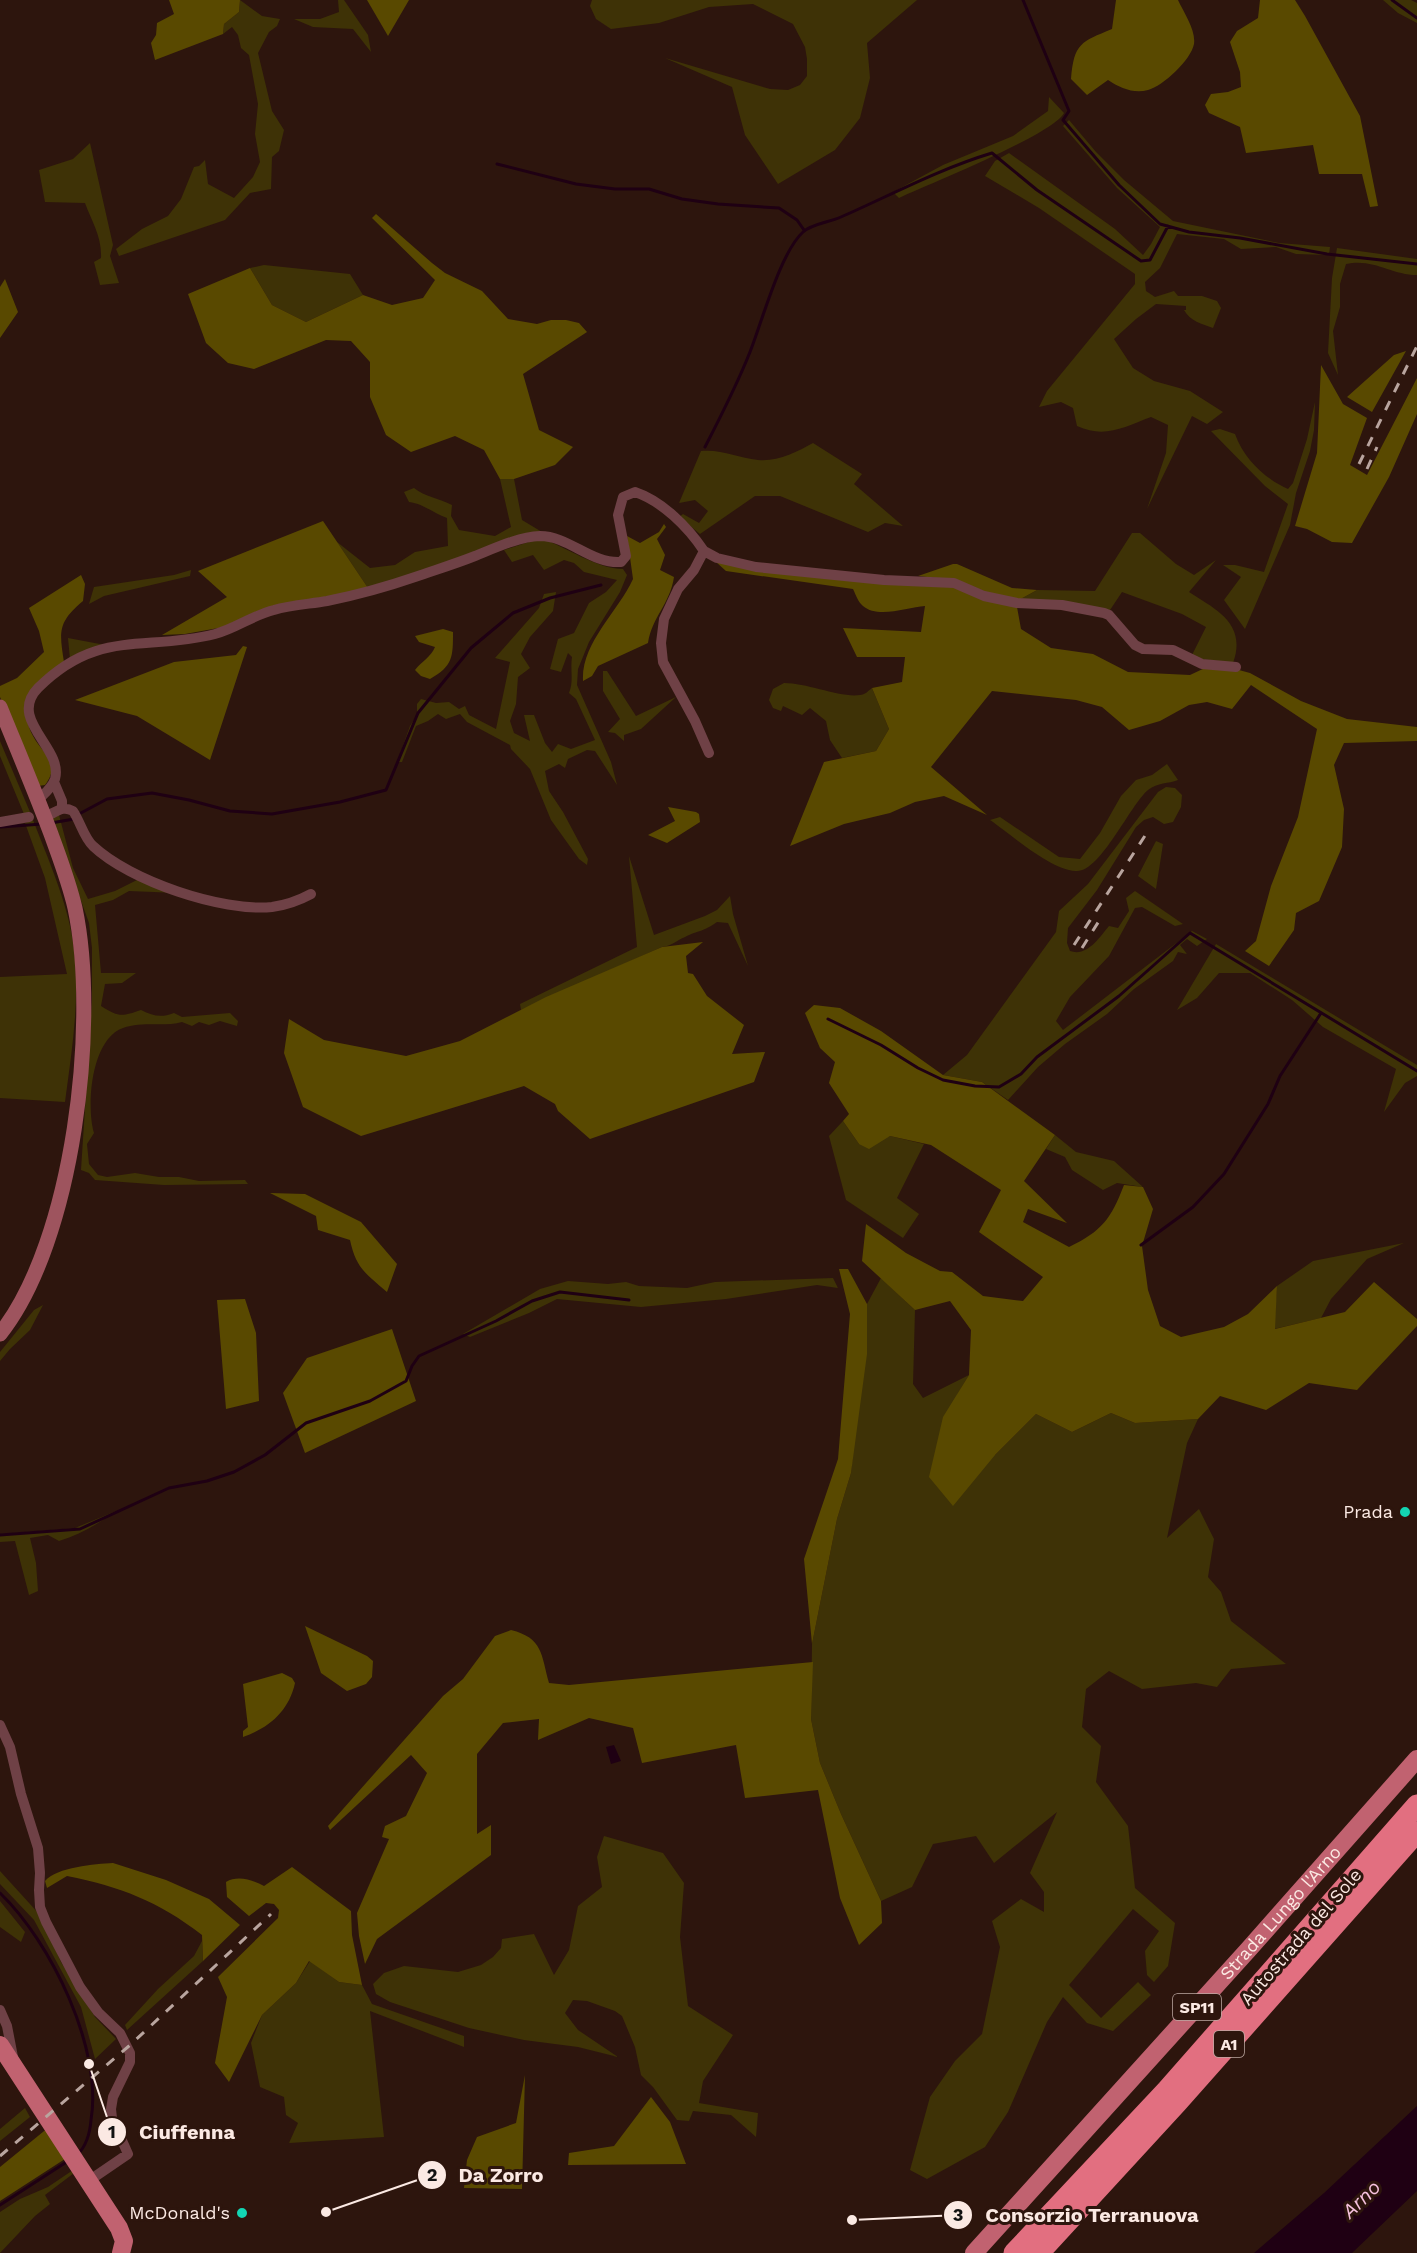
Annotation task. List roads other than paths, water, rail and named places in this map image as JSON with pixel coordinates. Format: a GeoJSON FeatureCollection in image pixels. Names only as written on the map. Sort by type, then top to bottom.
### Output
{"type":"FeatureCollection","features":[{"type":"Feature","properties":{"kind":"highway","name":"Autostrada del Sole"},"geometry":{"type":"LineString","coordinates":[[1014,2253],[1167,2090],[1417,1805]]}},
{"type":"Feature","properties":{"kind":"highway","name":"Autostrada del Sole"},"geometry":{"type":"LineString","coordinates":[[1039,2253],[1177,2103],[1417,1832]]}},
{"type":"Feature","properties":{"kind":"main road"},"geometry":{"type":"LineString","coordinates":[[0,707],[69,883],[83,953],[84,1027],[69,1150],[54,1222],[31,1282],[0,1334]]}},
{"type":"Feature","properties":{"kind":"main road","name":"Strada Lungo l'Arno"},"geometry":{"type":"LineString","coordinates":[[974,2253],[1417,1759]]}},
{"type":"Feature","properties":{"kind":"main road"},"geometry":{"type":"LineString","coordinates":[[0,2045],[119,2228],[138,2253]]}},
{"type":"Feature","properties":{"kind":"main road"},"geometry":{"type":"LineString","coordinates":[[119,2228],[124,2241],[121,2253]]}},
{"type":"Feature","properties":{"kind":"street"},"geometry":{"type":"LineString","coordinates":[[38,800],[54,782],[56,775],[51,755],[33,726],[29,705],[37,689],[83,654],[107,647],[184,640],[217,634],[273,610],[382,588],[510,543],[541,536],[566,543],[591,556],[621,562],[626,556],[618,515],[623,497],[635,492],[646,496],[674,518],[692,534],[704,551],[717,558],[756,567],[954,584],[984,596],[1017,603],[1062,605],[1104,613],[1109,615],[1135,645],[1143,649],[1173,651],[1202,663],[1236,667]]}},
{"type":"Feature","properties":{"kind":"street"},"geometry":{"type":"LineString","coordinates":[[704,551],[694,570],[678,589],[673,599],[664,619],[661,643],[663,662],[709,753]]}},
{"type":"Feature","properties":{"kind":"street"},"geometry":{"type":"LineString","coordinates":[[54,782],[62,801],[62,808]]}},
{"type":"Feature","properties":{"kind":"street"},"geometry":{"type":"LineString","coordinates":[[51,814],[62,808],[68,808],[73,811],[91,844],[108,859],[134,874],[204,900],[231,905],[270,907],[294,903],[311,894]]}},
{"type":"Feature","properties":{"kind":"street"},"geometry":{"type":"LineString","coordinates":[[0,822],[29,818]]}},
{"type":"Feature","properties":{"kind":"street"},"geometry":{"type":"LineString","coordinates":[[0,1725],[10,1747],[21,1794],[38,1848],[40,1907],[80,1987],[98,2012],[120,2033],[129,2053],[130,2062],[113,2097],[111,2109],[112,2118],[128,2154],[85,2174]]}},
{"type":"Feature","properties":{"kind":"street"},"geometry":{"type":"LineString","coordinates":[[0,2010],[7,2026],[14,2066]]}},
{"type":"Feature","properties":{"kind":"water"},"geometry":{"type":"Polygon","coordinates":[[[614,1745],[621,1761],[611,1764],[606,1747],[614,1745]]]}},
{"type":"Feature","properties":{"kind":"water","name":"Arno"},"geometry":{"type":"Polygon","coordinates":[[[1417,2106],[1417,2191],[1352,2253],[1254,2253],[1324,2193],[1417,2106]]]}},
{"type":"Feature","properties":{"kind":"waterway"},"geometry":{"type":"LineString","coordinates":[[1023,0],[1069,111],[1063,120],[1119,185],[1160,224],[1189,232],[1240,238],[1327,254],[1417,264]]}},
{"type":"Feature","properties":{"kind":"waterway"},"geometry":{"type":"LineString","coordinates":[[1392,0],[1417,18]]}},
{"type":"Feature","properties":{"kind":"waterway"},"geometry":{"type":"LineString","coordinates":[[705,447],[745,364],[779,271],[795,242],[803,232],[811,227],[841,217],[934,174],[992,153],[1037,190],[1141,261],[1150,260],[1168,226]]}},
{"type":"Feature","properties":{"kind":"waterway"},"geometry":{"type":"LineString","coordinates":[[497,164],[576,184],[615,189],[649,189],[682,199],[779,208],[797,220],[804,230]]}},
{"type":"Feature","properties":{"kind":"waterway"},"geometry":{"type":"LineString","coordinates":[[79,814],[107,799],[152,793],[230,811],[272,814],[340,802],[386,790],[418,713],[471,648],[513,613],[550,598],[601,585]]}},
{"type":"Feature","properties":{"kind":"waterway"},"geometry":{"type":"LineString","coordinates":[[51,823],[74,819]]}},
{"type":"Feature","properties":{"kind":"waterway"},"geometry":{"type":"LineString","coordinates":[[1,827],[42,824]]}},
{"type":"Feature","properties":{"kind":"waterway"},"geometry":{"type":"LineString","coordinates":[[828,1019],[881,1045],[918,1068],[943,1080],[975,1086],[999,1087],[1021,1074],[1037,1057],[1119,996],[1190,933],[1417,1071]]}},
{"type":"Feature","properties":{"kind":"waterway"},"geometry":{"type":"LineString","coordinates":[[1141,1245],[1193,1207],[1224,1174],[1268,1104],[1280,1076],[1321,1013]]}},
{"type":"Feature","properties":{"kind":"waterway"},"geometry":{"type":"LineString","coordinates":[[0,1535],[80,1529],[169,1488],[207,1481],[234,1472],[265,1455],[306,1423],[370,1401],[406,1381],[419,1356],[496,1321],[532,1301],[560,1292],[629,1300]]}},
{"type":"Feature","properties":{"kind":"waterway"},"geometry":{"type":"LineString","coordinates":[[0,1893],[37,1939],[69,1998],[81,2030],[89,2061],[93,2092],[89,2134],[84,2147],[78,2154]]}},
{"type":"Feature","properties":{"kind":"waterway"},"geometry":{"type":"LineString","coordinates":[[0,2205],[68,2161]]}},
{"type":"Feature","properties":{"kind":"railway"},"geometry":{"type":"LineString","coordinates":[[1359,464],[1417,346]]}},
{"type":"Feature","properties":{"kind":"railway"},"geometry":{"type":"LineString","coordinates":[[1367,469],[1377,447]]}},
{"type":"Feature","properties":{"kind":"railway"},"geometry":{"type":"LineString","coordinates":[[1074,945],[1150,828]]}},
{"type":"Feature","properties":{"kind":"railway"},"geometry":{"type":"LineString","coordinates":[[1082,948],[1099,921]]}},
{"type":"Feature","properties":{"kind":"railway"},"geometry":{"type":"LineString","coordinates":[[0,2156],[129,2046],[271,1914]]}},
{"type":"Feature","properties":{"kind":"place","name":"Prada"},"geometry":{"type":"Point","coordinates":[1405,1512]}},
{"type":"Feature","properties":{"kind":"place","name":"Ciuffenna"},"geometry":{"type":"Point","coordinates":[89,2064]}},
{"type":"Feature","properties":{"kind":"place","name":"Da Zorro"},"geometry":{"type":"Point","coordinates":[326,2212]}},
{"type":"Feature","properties":{"kind":"place","name":"McDonald's"},"geometry":{"type":"Point","coordinates":[242,2213]}},
{"type":"Feature","properties":{"kind":"place","name":"Consorzio Terranuova"},"geometry":{"type":"Point","coordinates":[852,2220]}}]}
